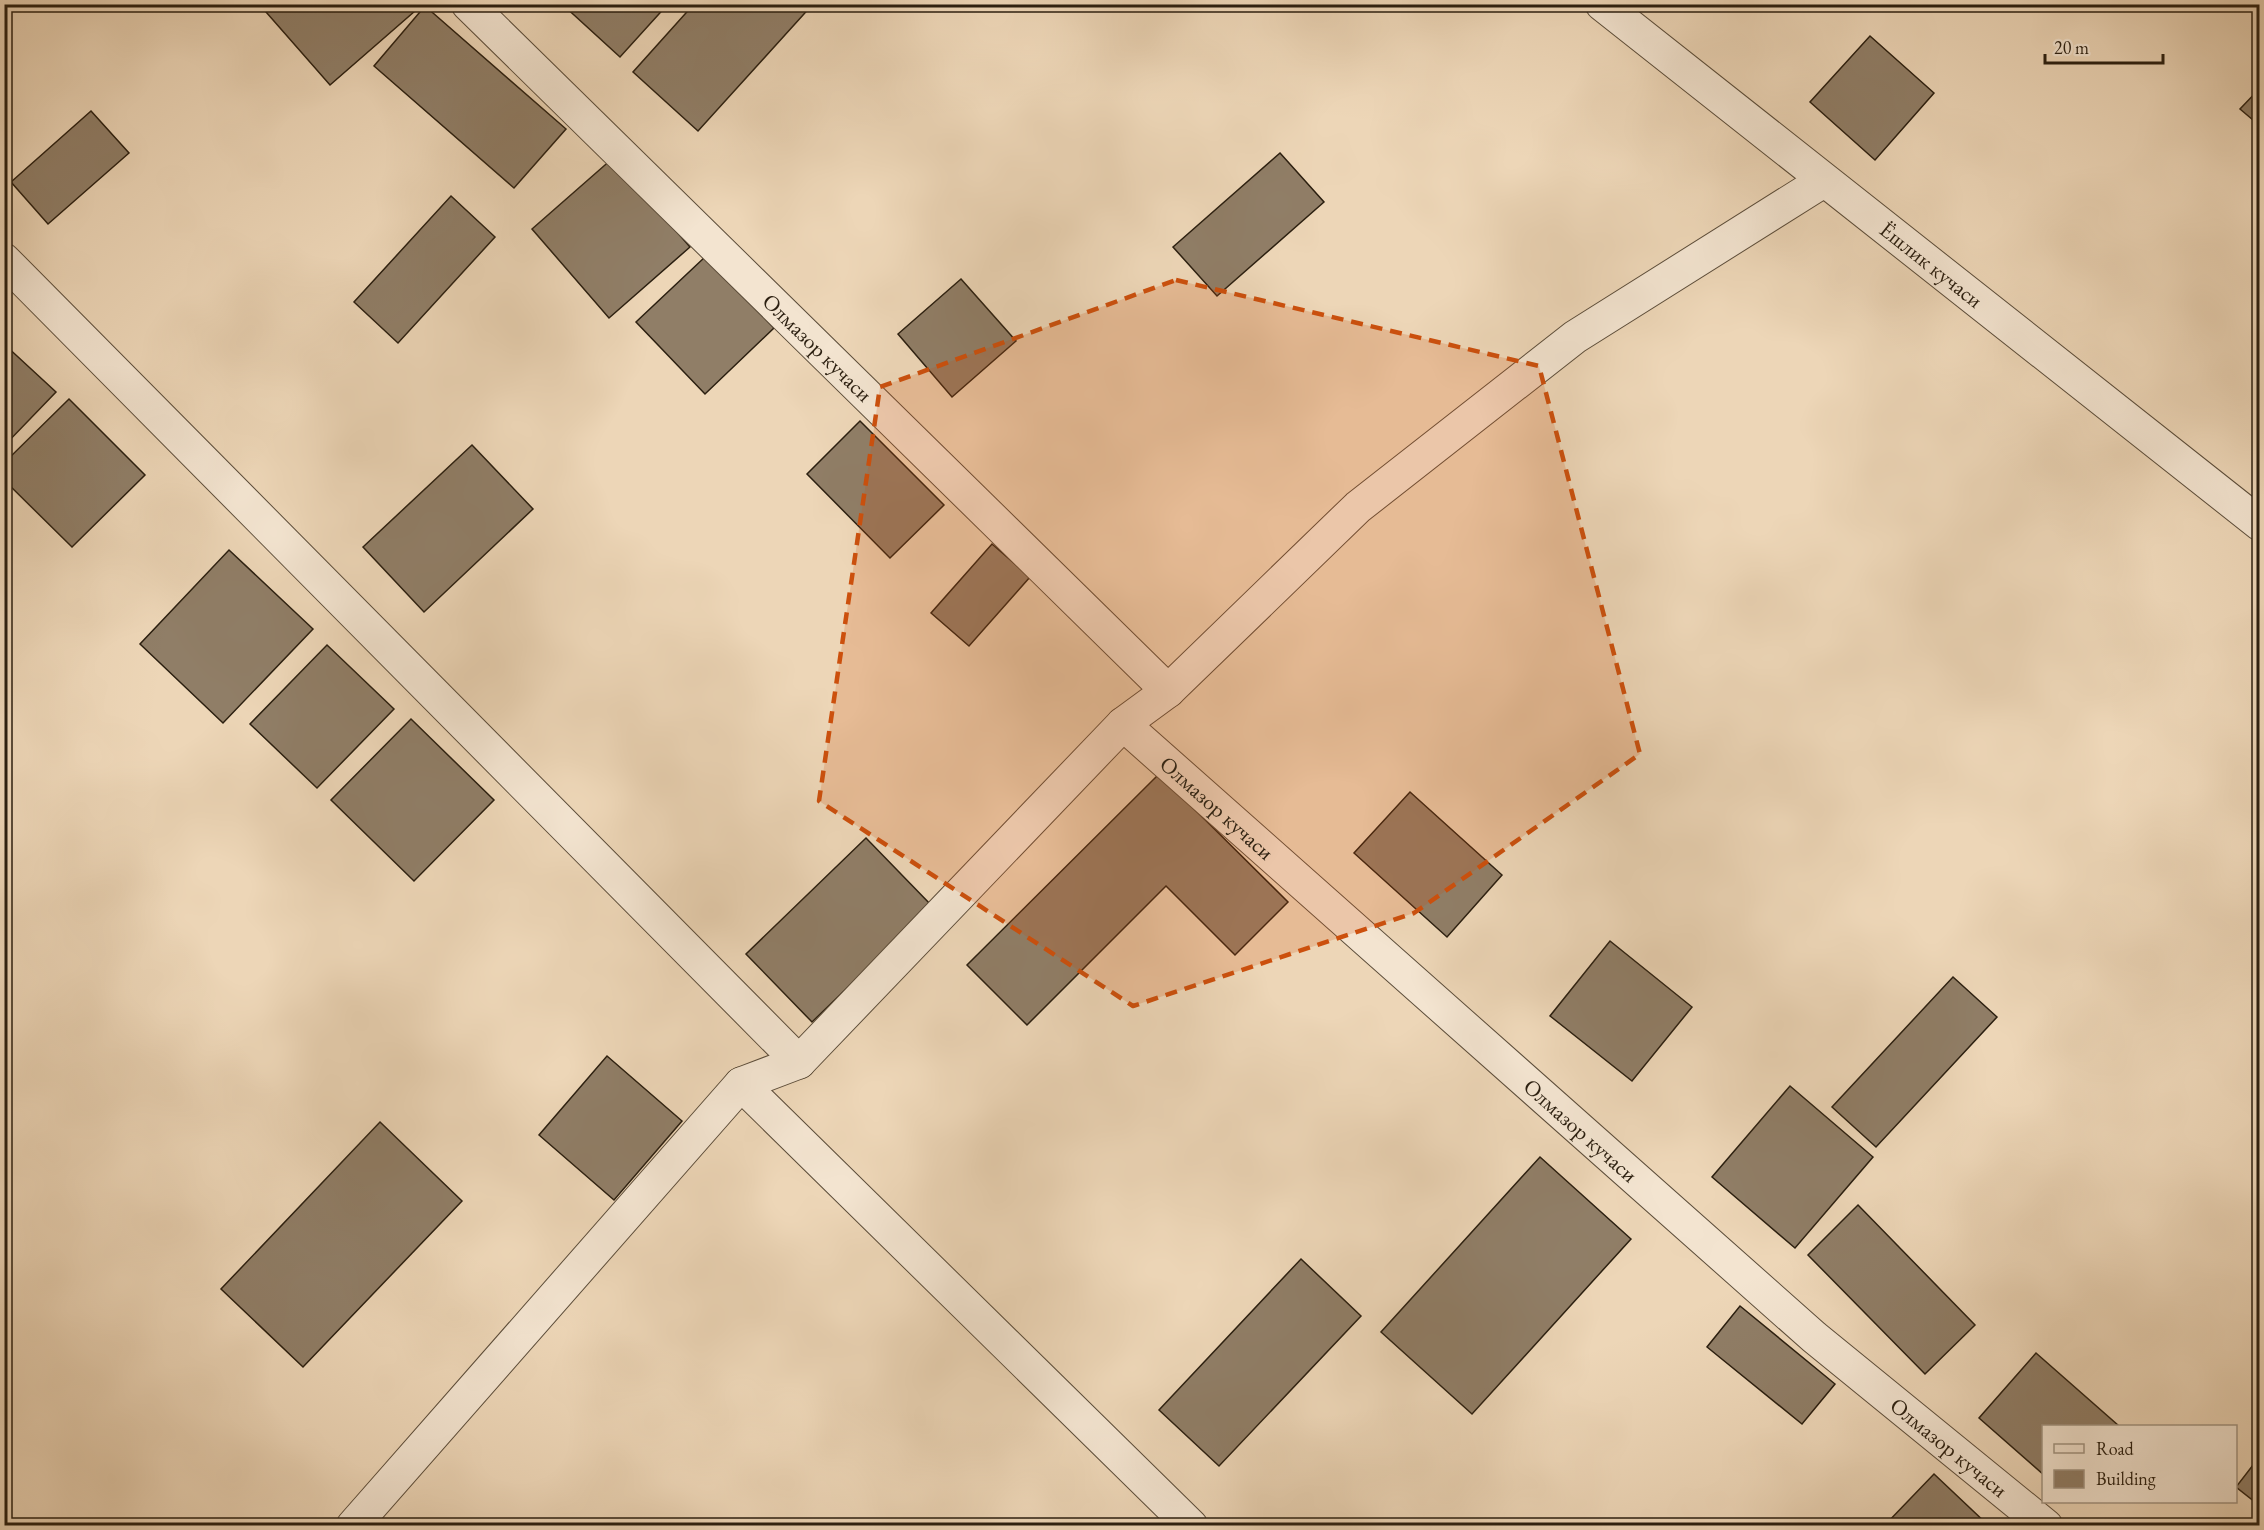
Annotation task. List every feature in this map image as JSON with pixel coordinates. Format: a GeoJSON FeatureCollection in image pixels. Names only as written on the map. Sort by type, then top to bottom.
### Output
{"type":"FeatureCollection","features":[{"type":"Feature","properties":{"kind":"street","name":"Олмазор кучаси"},"geometry":{"type":"LineString","coordinates":[[468,4],[1168,691]]}},
{"type":"Feature","properties":{"kind":"street","name":"Ёшлик кучаси"},"geometry":{"type":"LineString","coordinates":[[1602,4],[2259,524]]}},
{"type":"Feature","properties":{"kind":"street"},"geometry":{"type":"LineString","coordinates":[[353,1526],[741,1084],[799,1062],[1123,724],[1168,691],[1358,507],[1575,337],[1823,181]]}},
{"type":"Feature","properties":{"kind":"street"},"geometry":{"type":"LineString","coordinates":[[4,260],[799,1062]]}},
{"type":"Feature","properties":{"kind":"street","name":"Олмазор кучаси"},"geometry":{"type":"LineString","coordinates":[[1123,724],[1814,1337],[2046,1526]]}},
{"type":"Feature","properties":{"kind":"street"},"geometry":{"type":"LineString","coordinates":[[741,1084],[1191,1526]]}},
{"type":"Feature","properties":{"kind":"highlighted area"},"geometry":{"type":"Polygon","coordinates":[[[1176,280],[1539,366],[1640,754],[1414,913],[1133,1006],[819,801],[880,387],[1176,280]]]}},
{"type":"Feature","properties":{"kind":"building"},"geometry":{"type":"Polygon","coordinates":[[[259,4],[423,4],[330,85],[259,4]]]}},
{"type":"Feature","properties":{"kind":"building"},"geometry":{"type":"Polygon","coordinates":[[[562,4],[668,4],[620,57],[562,4]]]}},
{"type":"Feature","properties":{"kind":"building"},"geometry":{"type":"Polygon","coordinates":[[[694,4],[813,4],[698,131],[633,72],[694,4]]]}},
{"type":"Feature","properties":{"kind":"building"},"geometry":{"type":"Polygon","coordinates":[[[425,6],[566,129],[514,188],[374,66],[425,6]]]}},
{"type":"Feature","properties":{"kind":"building"},"geometry":{"type":"Polygon","coordinates":[[[1870,36],[1934,93],[1875,160],[1810,102],[1870,36]]]}},
{"type":"Feature","properties":{"kind":"building"},"geometry":{"type":"Polygon","coordinates":[[[2260,88],[2260,126],[2240,109],[2260,88]]]}},
{"type":"Feature","properties":{"kind":"building"},"geometry":{"type":"Polygon","coordinates":[[[91,111],[129,153],[48,224],[11,182],[91,111]]]}},
{"type":"Feature","properties":{"kind":"building"},"geometry":{"type":"Polygon","coordinates":[[[1280,153],[1324,202],[1217,296],[1173,247],[1280,153]]]}},
{"type":"Feature","properties":{"kind":"building"},"geometry":{"type":"Polygon","coordinates":[[[613,158],[690,247],[609,318],[532,229],[613,158]]]}},
{"type":"Feature","properties":{"kind":"building"},"geometry":{"type":"Polygon","coordinates":[[[451,196],[495,237],[398,343],[354,302],[451,196]]]}},
{"type":"Feature","properties":{"kind":"building"},"geometry":{"type":"Polygon","coordinates":[[[706,256],[774,328],[705,394],[636,322],[706,256]]]}},
{"type":"Feature","properties":{"kind":"building"},"geometry":{"type":"Polygon","coordinates":[[[961,279],[1016,341],[952,397],[898,334],[961,279]]]}},
{"type":"Feature","properties":{"kind":"building"},"geometry":{"type":"Polygon","coordinates":[[[4,344],[56,392],[4,446],[4,344]]]}},
{"type":"Feature","properties":{"kind":"building"},"geometry":{"type":"Polygon","coordinates":[[[69,399],[145,475],[72,547],[4,480],[4,463],[69,399]]]}},
{"type":"Feature","properties":{"kind":"building"},"geometry":{"type":"Polygon","coordinates":[[[860,421],[944,505],[890,558],[807,474],[860,421]]]}},
{"type":"Feature","properties":{"kind":"building"},"geometry":{"type":"Polygon","coordinates":[[[472,445],[533,509],[424,612],[363,547],[472,445]]]}},
{"type":"Feature","properties":{"kind":"building"},"geometry":{"type":"Polygon","coordinates":[[[992,544],[1030,577],[969,646],[931,613],[992,544]]]}},
{"type":"Feature","properties":{"kind":"building"},"geometry":{"type":"Polygon","coordinates":[[[229,550],[313,629],[223,723],[140,644],[229,550]]]}},
{"type":"Feature","properties":{"kind":"building"},"geometry":{"type":"Polygon","coordinates":[[[327,645],[394,709],[317,788],[250,724],[327,645]]]}},
{"type":"Feature","properties":{"kind":"building"},"geometry":{"type":"Polygon","coordinates":[[[411,719],[494,800],[414,881],[331,800],[411,719]]]}},
{"type":"Feature","properties":{"kind":"building"},"geometry":{"type":"Polygon","coordinates":[[[1159,774],[1288,902],[1235,955],[1166,886],[1027,1025],[967,965],[1159,774]]]}},
{"type":"Feature","properties":{"kind":"building"},"geometry":{"type":"Polygon","coordinates":[[[1410,792],[1502,875],[1447,937],[1354,853],[1410,792]]]}},
{"type":"Feature","properties":{"kind":"building"},"geometry":{"type":"Polygon","coordinates":[[[866,838],[932,906],[812,1022],[746,954],[866,838]]]}},
{"type":"Feature","properties":{"kind":"building"},"geometry":{"type":"Polygon","coordinates":[[[1610,941],[1692,1007],[1632,1081],[1550,1016],[1610,941]]]}},
{"type":"Feature","properties":{"kind":"building"},"geometry":{"type":"Polygon","coordinates":[[[1953,977],[1997,1017],[1876,1147],[1832,1107],[1953,977]]]}},
{"type":"Feature","properties":{"kind":"building"},"geometry":{"type":"Polygon","coordinates":[[[607,1056],[682,1121],[614,1200],[539,1135],[607,1056]]]}},
{"type":"Feature","properties":{"kind":"building"},"geometry":{"type":"Polygon","coordinates":[[[1790,1086],[1873,1157],[1795,1248],[1712,1177],[1790,1086]]]}},
{"type":"Feature","properties":{"kind":"building"},"geometry":{"type":"Polygon","coordinates":[[[380,1122],[462,1201],[303,1367],[221,1289],[380,1122]]]}},
{"type":"Feature","properties":{"kind":"building"},"geometry":{"type":"Polygon","coordinates":[[[1540,1157],[1631,1239],[1472,1414],[1381,1332],[1540,1157]]]}},
{"type":"Feature","properties":{"kind":"building"},"geometry":{"type":"Polygon","coordinates":[[[1858,1205],[1975,1325],[1925,1374],[1808,1255],[1858,1205]]]}},
{"type":"Feature","properties":{"kind":"building"},"geometry":{"type":"Polygon","coordinates":[[[1301,1259],[1361,1316],[1219,1466],[1159,1410],[1301,1259]]]}},
{"type":"Feature","properties":{"kind":"building"},"geometry":{"type":"Polygon","coordinates":[[[1740,1306],[1835,1384],[1802,1424],[1707,1347],[1740,1306]]]}},
{"type":"Feature","properties":{"kind":"building"},"geometry":{"type":"Polygon","coordinates":[[[2036,1353],[2118,1425],[2042,1425],[2042,1473],[1979,1418],[2036,1353]]]}},
{"type":"Feature","properties":{"kind":"building"},"geometry":{"type":"Polygon","coordinates":[[[2260,1456],[2260,1506],[2237,1486],[2260,1456]]]}},
{"type":"Feature","properties":{"kind":"building"},"geometry":{"type":"Polygon","coordinates":[[[1934,1474],[1989,1526],[1884,1526],[1934,1474]]]}}]}
